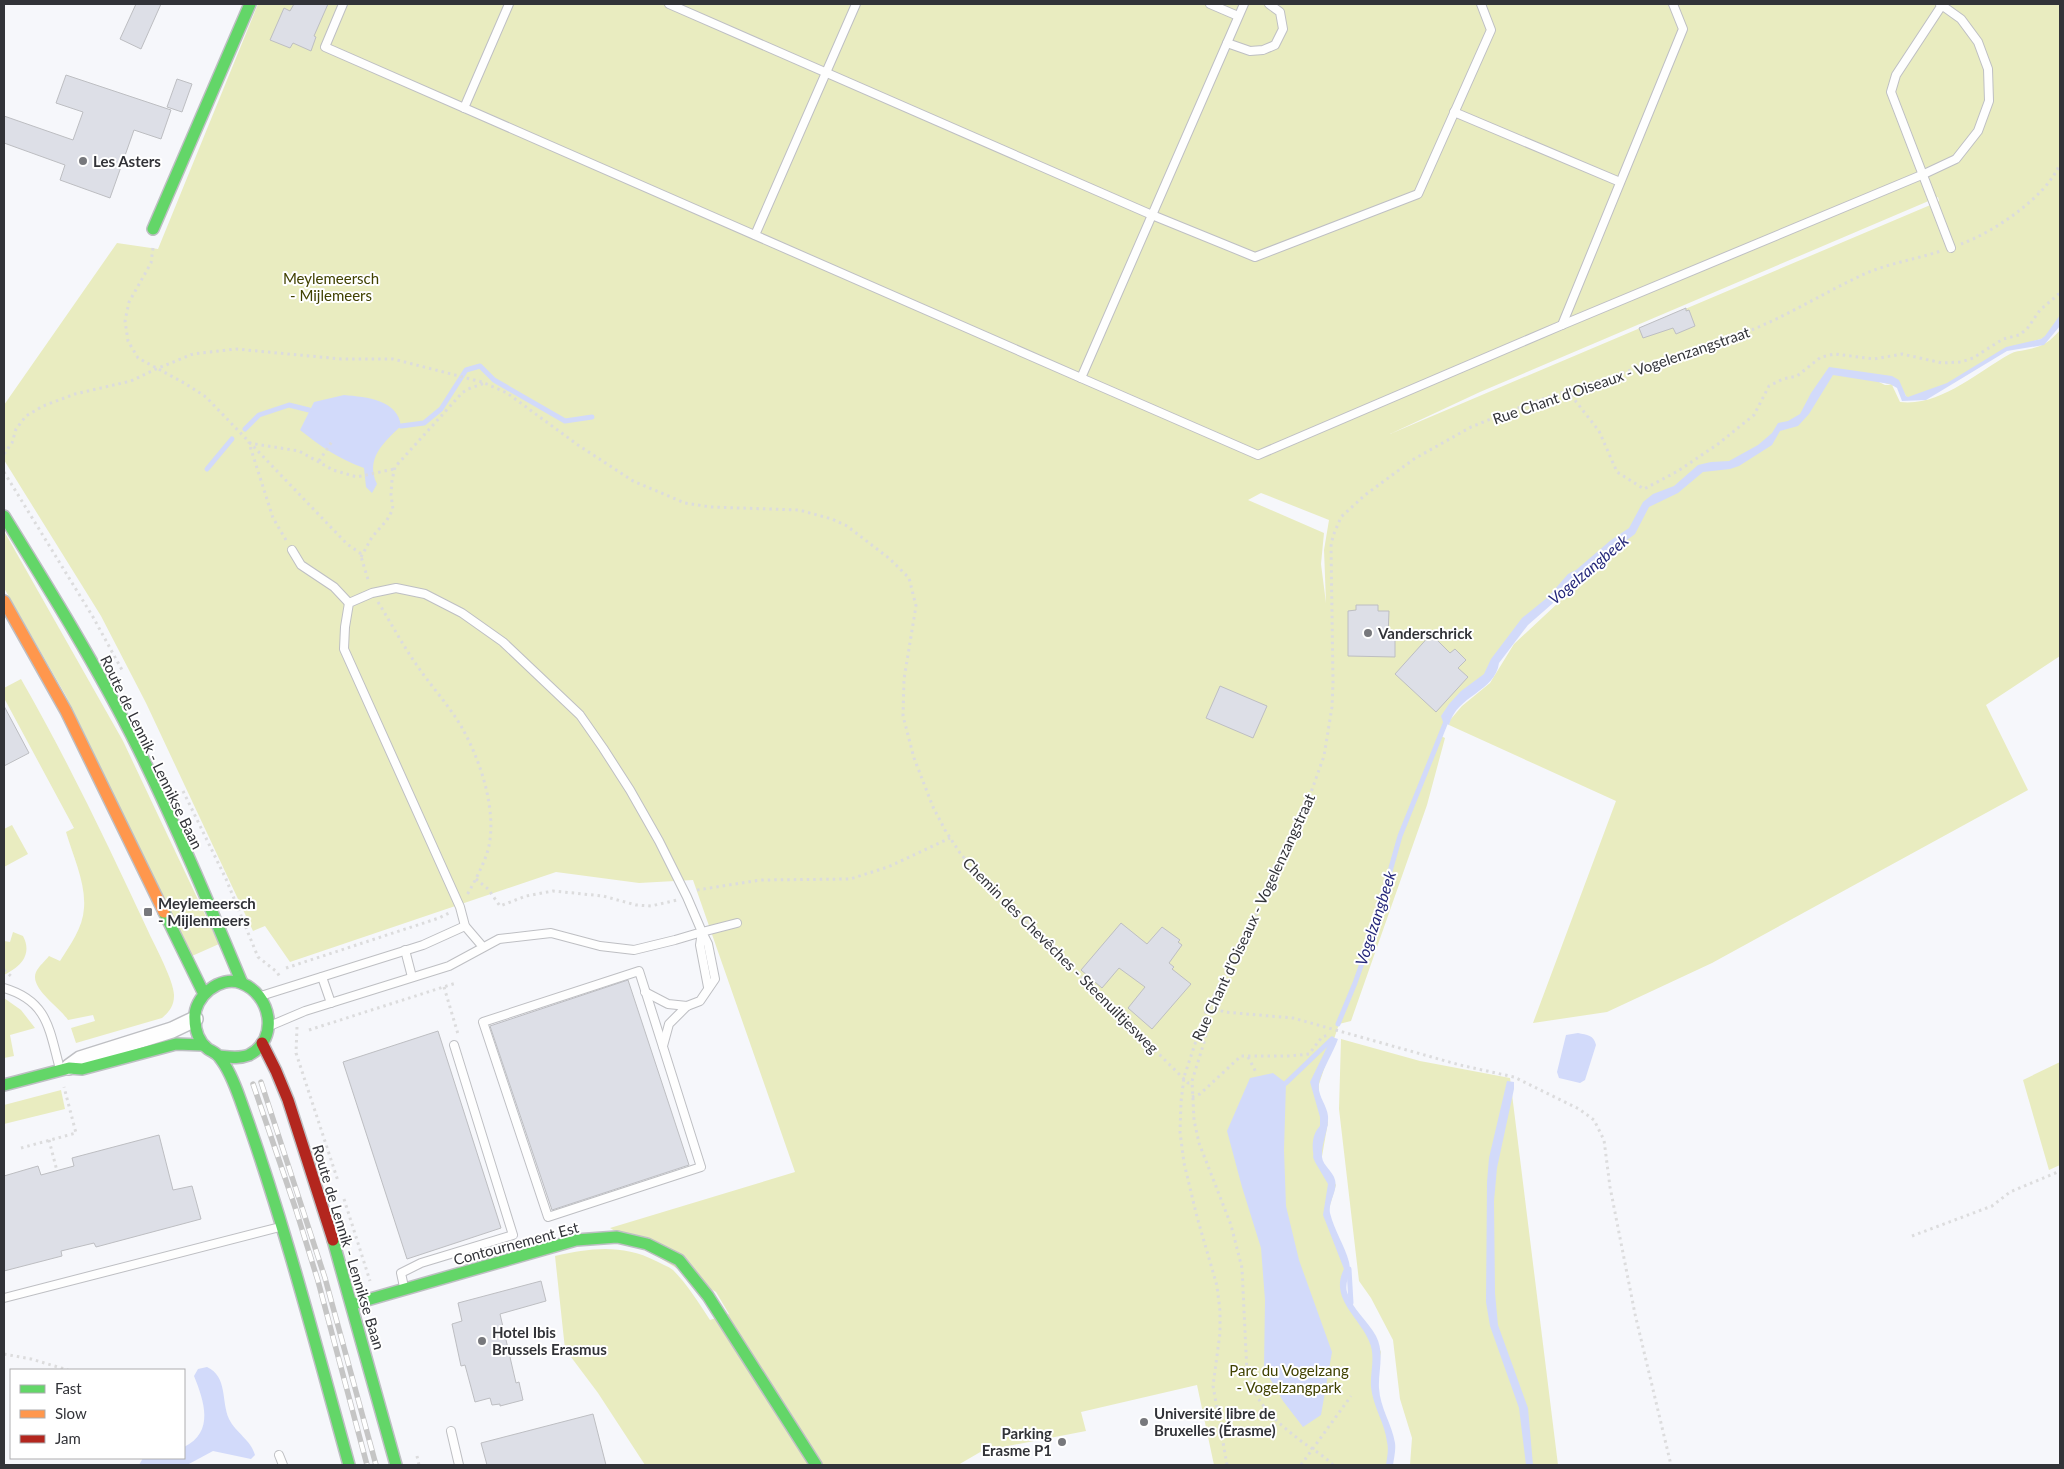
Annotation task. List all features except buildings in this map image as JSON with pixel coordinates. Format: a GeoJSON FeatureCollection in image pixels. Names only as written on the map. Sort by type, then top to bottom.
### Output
{"type":"FeatureCollection","features":[{"type":"Feature","properties":{"kind":"main road"},"geometry":{"type":"LineString","coordinates":[[153,229],[250,4]]}},
{"type":"Feature","properties":{"kind":"main road","name":"Route de Lennik - Lennikse Baan"},"geometry":{"type":"LineString","coordinates":[[4,516],[73,629],[121,716],[166,806],[242,983]]}},
{"type":"Feature","properties":{"kind":"main road"},"geometry":{"type":"LineString","coordinates":[[4,601],[66,711],[204,994]]}},
{"type":"Feature","properties":{"kind":"main road"},"geometry":{"type":"LineString","coordinates":[[219,1056],[235,1058],[250,1053],[262,1043],[269,1026],[269,1010],[261,996],[242,983],[228,982],[215,986],[204,994],[195,1010],[197,1033],[204,1045],[219,1056],[235,1084],[282,1227],[348,1465]]}},
{"type":"Feature","properties":{"kind":"main road","name":"Route de Lennik - Lennikse Baan"},"geometry":{"type":"LineString","coordinates":[[262,1043],[277,1069],[326,1214],[353,1304],[396,1465]]}},
{"type":"Feature","properties":{"kind":"main road"},"geometry":{"type":"LineString","coordinates":[[4,1085],[64,1069],[82,1069],[176,1044],[204,1045]]}},
{"type":"Feature","properties":{"kind":"main road","name":"Contournement Est"},"geometry":{"type":"LineString","coordinates":[[353,1304],[576,1240],[617,1236],[647,1244],[680,1260],[708,1296],[816,1465]]}},
{"type":"Feature","properties":{"kind":"street"},"geometry":{"type":"LineString","coordinates":[[64,1069],[80,1059],[172,1030],[195,1019]]}},
{"type":"Feature","properties":{"kind":"lane"},"geometry":{"type":"LineString","coordinates":[[343,4],[325,47],[1258,455],[1562,325],[1924,174],[1956,159],[1978,131],[1989,101],[1988,69],[1978,42],[1961,19],[1941,4],[1896,75],[1891,92],[1924,174],[1951,248]]}},
{"type":"Feature","properties":{"kind":"lane"},"geometry":{"type":"LineString","coordinates":[[464,108],[509,4]]}},
{"type":"Feature","properties":{"kind":"lane"},"geometry":{"type":"LineString","coordinates":[[669,4],[1152,215],[1255,257],[1418,194],[1491,30],[1481,4]]}},
{"type":"Feature","properties":{"kind":"lane"},"geometry":{"type":"LineString","coordinates":[[755,235],[856,4]]}},
{"type":"Feature","properties":{"kind":"lane"},"geometry":{"type":"LineString","coordinates":[[1210,4],[1238,16]]}},
{"type":"Feature","properties":{"kind":"lane"},"geometry":{"type":"LineString","coordinates":[[1081,378],[1244,4]]}},
{"type":"Feature","properties":{"kind":"lane"},"geometry":{"type":"LineString","coordinates":[[1226,43],[1250,51],[1263,50],[1275,45],[1283,29],[1280,12],[1269,4]]}},
{"type":"Feature","properties":{"kind":"lane"},"geometry":{"type":"LineString","coordinates":[[1562,325],[1683,29],[1673,4]]}},
{"type":"Feature","properties":{"kind":"lane"},"geometry":{"type":"LineString","coordinates":[[1454,112],[1620,182]]}},
{"type":"Feature","properties":{"kind":"lane"},"geometry":{"type":"LineString","coordinates":[[292,550],[302,565],[334,586],[349,603]]}},
{"type":"Feature","properties":{"kind":"lane"},"geometry":{"type":"LineString","coordinates":[[349,603],[372,593],[396,588],[425,594],[462,613],[503,642],[580,715],[630,790],[686,895],[708,944],[714,979],[700,1001],[687,1006],[669,1024],[663,1046]]}},
{"type":"Feature","properties":{"kind":"lane"},"geometry":{"type":"LineString","coordinates":[[349,603],[344,649],[460,907],[465,926],[483,947]]}},
{"type":"Feature","properties":{"kind":"lane"},"geometry":{"type":"LineString","coordinates":[[269,1026],[305,1011],[449,966],[499,939],[551,933],[600,946],[634,950],[737,923]]}},
{"type":"Feature","properties":{"kind":"lane"},"geometry":{"type":"LineString","coordinates":[[261,996],[322,978],[438,939],[465,926]]}},
{"type":"Feature","properties":{"kind":"lane"},"geometry":{"type":"LineString","coordinates":[[405,950],[412,977]]}},
{"type":"Feature","properties":{"kind":"lane"},"geometry":{"type":"LineString","coordinates":[[639,971],[663,1046],[702,1167],[548,1217],[483,1022],[639,971]]}},
{"type":"Feature","properties":{"kind":"lane"},"geometry":{"type":"LineString","coordinates":[[322,978],[330,1003]]}},
{"type":"Feature","properties":{"kind":"lane"},"geometry":{"type":"LineString","coordinates":[[4,988],[19,993],[37,1006],[45,1017],[64,1069]]}},
{"type":"Feature","properties":{"kind":"lane"},"geometry":{"type":"LineString","coordinates":[[645,992],[668,1004],[687,1006]]}},
{"type":"Feature","properties":{"kind":"lane"},"geometry":{"type":"LineString","coordinates":[[404,1289],[401,1273],[420,1263],[513,1236],[454,1045]]}},
{"type":"Feature","properties":{"kind":"lane"},"geometry":{"type":"LineString","coordinates":[[4,1298],[282,1227]]}},
{"type":"Feature","properties":{"kind":"lane"},"geometry":{"type":"LineString","coordinates":[[450,1431],[459,1465]]}},
{"type":"Feature","properties":{"kind":"lane"},"geometry":{"type":"LineString","coordinates":[[279,1455],[283,1465]]}},
{"type":"Feature","properties":{"kind":"path","name":"Rue Chant d'Oiseaux - Vogelenzangstraat"},"geometry":{"type":"LineString","coordinates":[[1227,1465],[1213,1386],[1220,1333],[1218,1286],[1197,1217],[1184,1163],[1180,1132],[1180,1102],[1184,1077],[1206,1011],[1266,893],[1310,795],[1324,756],[1332,707],[1333,682],[1331,546],[1341,517],[1365,495],[1414,459],[1492,418],[1567,390],[1763,326],[1857,277],[1884,266],[1922,258],[1970,241],[2014,213],[2051,181],[2060,164]]}},
{"type":"Feature","properties":{"kind":"path"},"geometry":{"type":"LineString","coordinates":[[1567,390],[1599,431],[1617,472],[1644,489],[1678,471],[1718,444],[1754,415],[1769,386],[1783,379],[1797,376],[1821,357],[1835,354],[1874,359],[1902,354],[1942,363],[1961,362],[1973,358],[2004,339],[2019,335],[2027,329],[2040,310],[2060,292]]}},
{"type":"Feature","properties":{"kind":"path","name":"Chemin des Chevêches - Steenuiltjesweg"},"geometry":{"type":"LineString","coordinates":[[4,454],[12,443],[16,429],[26,416],[43,406],[75,394],[131,381],[156,368],[194,354],[236,349],[341,359],[392,359],[485,383],[507,394],[578,445],[634,481],[685,503],[711,507],[798,510],[822,515],[847,526],[900,567],[909,578],[916,606],[904,679],[903,716],[914,758],[944,830],[960,854],[977,873],[1188,1083],[1192,1083]]}},
{"type":"Feature","properties":{"kind":"path"},"geometry":{"type":"LineString","coordinates":[[361,557],[372,537],[393,509],[391,495],[394,470],[462,393],[485,383]]}},
{"type":"Feature","properties":{"kind":"path"},"geometry":{"type":"LineString","coordinates":[[319,461],[333,440]]}},
{"type":"Feature","properties":{"kind":"path"},"geometry":{"type":"LineString","coordinates":[[292,550],[272,518],[249,443],[289,449],[319,461],[334,470],[357,477],[394,470]]}},
{"type":"Feature","properties":{"kind":"path"},"geometry":{"type":"LineString","coordinates":[[476,879],[488,888],[500,906],[542,892],[553,891],[603,896],[631,904],[651,906],[736,883],[761,880],[850,879],[888,867],[950,838]]}},
{"type":"Feature","properties":{"kind":"path"},"geometry":{"type":"LineString","coordinates":[[308,1030],[456,983]]}},
{"type":"Feature","properties":{"kind":"path"},"geometry":{"type":"LineString","coordinates":[[444,987],[460,1042],[454,1045]]}},
{"type":"Feature","properties":{"kind":"path"},"geometry":{"type":"LineString","coordinates":[[1209,1005],[1224,1012],[1293,1018],[1460,1065],[1514,1077],[1579,1109],[1594,1120],[1604,1140],[1610,1187],[1635,1314],[1671,1465]]}},
{"type":"Feature","properties":{"kind":"path"},"geometry":{"type":"LineString","coordinates":[[1206,1011],[1211,1020],[1192,1083],[1192,1097],[1199,1143],[1231,1225],[1242,1268],[1246,1373],[1250,1387],[1270,1413],[1296,1438],[1314,1448],[1332,1465]]}},
{"type":"Feature","properties":{"kind":"path"},"geometry":{"type":"LineString","coordinates":[[1192,1097],[1200,1094],[1241,1056],[1309,1054],[1322,1037],[1328,1035]]}},
{"type":"Feature","properties":{"kind":"path"},"geometry":{"type":"LineString","coordinates":[[1248,1057],[1257,1074]]}},
{"type":"Feature","properties":{"kind":"path"},"geometry":{"type":"LineString","coordinates":[[21,1148],[76,1133],[64,1069]]}},
{"type":"Feature","properties":{"kind":"path"},"geometry":{"type":"LineString","coordinates":[[49,1140],[57,1171]]}},
{"type":"Feature","properties":{"kind":"path"},"geometry":{"type":"LineString","coordinates":[[1912,1236],[1992,1206],[2010,1192],[2060,1171]]}},
{"type":"Feature","properties":{"kind":"path"},"geometry":{"type":"LineString","coordinates":[[4,1354],[31,1359],[65,1369]]}},
{"type":"Feature","properties":{"kind":"path"},"geometry":{"type":"LineString","coordinates":[[1301,1465],[1351,1396]]}},
{"type":"Feature","properties":{"kind":"path"},"geometry":{"type":"LineString","coordinates":[[1264,1418],[1270,1413]]}},
{"type":"Feature","properties":{"kind":"green space"},"geometry":{"type":"Polygon","coordinates":[[[258,4],[2060,4],[2060,322],[2048,337],[2012,347],[1956,381],[1908,399],[1901,388],[1892,385],[1900,402],[1915,402],[1929,399],[1958,387],[2012,353],[2044,344],[2060,330],[2060,656],[1986,705],[2028,790],[1712,963],[1607,1012],[1533,1023],[1616,801],[1449,725],[1450,720],[1462,706],[1490,683],[1514,644],[1620,545],[1617,539],[1523,624],[1490,675],[1448,712],[1441,736],[1445,738],[1427,805],[1351,1021],[1339,1024],[1319,1084],[1319,1093],[1328,1122],[1321,1162],[1336,1185],[1328,1212],[1349,1265],[1343,1288],[1362,1322],[1372,1332],[1381,1352],[1375,1385],[1380,1410],[1392,1435],[1390,1465],[1214,1465],[1197,1385],[1081,1412],[1086,1431],[982,1451],[958,1465],[645,1465],[598,1393],[565,1349],[555,1256],[606,1249],[631,1252],[643,1256],[673,1270],[688,1287],[710,1320],[729,1314],[716,1292],[610,1228],[795,1172],[693,880],[639,883],[556,872],[290,962],[265,926],[253,931],[146,703],[101,616],[4,460],[4,405],[117,243],[158,249],[258,4]],[[1938,197],[1480,392],[1390,434],[1928,206],[1939,201],[1938,197]],[[1261,493],[1248,500],[1324,533],[1321,564],[1326,603],[1324,550],[1329,520],[1261,493]]]}},
{"type":"Feature","properties":{"kind":"green space"},"geometry":{"type":"Polygon","coordinates":[[[4,531],[123,741],[219,944],[192,956],[66,696],[4,588],[4,531]]]}},
{"type":"Feature","properties":{"kind":"green space"},"geometry":{"type":"Polygon","coordinates":[[[21,679],[72,773],[103,836],[164,964],[173,990],[174,1000],[172,1006],[162,1018],[76,1043],[71,1028],[95,1021],[93,1015],[68,1020],[41,991],[35,978],[37,970],[49,956],[60,961],[72,942],[79,929],[83,915],[84,899],[81,879],[66,832],[74,828],[4,698],[4,688],[21,679]]]}},
{"type":"Feature","properties":{"kind":"green space"},"geometry":{"type":"Polygon","coordinates":[[[12,825],[28,854],[4,867],[4,829],[12,825]]]}},
{"type":"Feature","properties":{"kind":"green space"},"geometry":{"type":"Polygon","coordinates":[[[13,932],[23,936],[26,943],[26,955],[20,964],[4,975],[4,941],[10,942],[13,932]]]}},
{"type":"Feature","properties":{"kind":"green space"},"geometry":{"type":"Polygon","coordinates":[[[4,998],[21,1010],[35,1028],[10,1035],[14,1056],[4,1058],[4,998]]]}},
{"type":"Feature","properties":{"kind":"green space"},"geometry":{"type":"Polygon","coordinates":[[[1341,1039],[1420,1061],[1510,1078],[1558,1465],[1410,1465],[1412,1438],[1400,1399],[1393,1340],[1371,1298],[1359,1281],[1339,1109],[1341,1039]]]}},
{"type":"Feature","properties":{"kind":"green space"},"geometry":{"type":"Polygon","coordinates":[[[2060,1062],[2060,1165],[2049,1170],[2023,1080],[2060,1062]]]}},
{"type":"Feature","properties":{"kind":"green space"},"geometry":{"type":"Polygon","coordinates":[[[61,1090],[65,1109],[4,1124],[4,1105],[61,1090]]]}},
{"type":"Feature","properties":{"kind":"water"},"geometry":{"type":"Polygon","coordinates":[[[2060,315],[2060,326],[2044,345],[2007,351],[1926,400],[1902,401],[1897,388],[1890,384],[1833,375],[1809,414],[1798,426],[1780,431],[1772,445],[1739,466],[1703,472],[1678,493],[1649,507],[1635,534],[1574,580],[1552,604],[1528,625],[1499,663],[1491,681],[1460,707],[1453,715],[1449,725],[1443,722],[1441,716],[1449,704],[1461,691],[1484,674],[1491,659],[1522,618],[1548,597],[1568,574],[1576,570],[1611,540],[1629,528],[1643,502],[1653,494],[1674,486],[1698,465],[1729,461],[1758,445],[1772,433],[1778,423],[1788,421],[1800,414],[1811,393],[1829,367],[1892,376],[1899,380],[1908,397],[1947,383],[2006,347],[2041,339],[2060,315]]]}},
{"type":"Feature","properties":{"kind":"water"},"geometry":{"type":"Polygon","coordinates":[[[344,395],[371,399],[388,405],[399,417],[401,426],[382,445],[375,459],[373,467],[377,484],[372,493],[366,487],[364,468],[330,452],[300,430],[314,402],[344,395]]]}},
{"type":"Feature","properties":{"kind":"water"},"geometry":{"type":"Polygon","coordinates":[[[1578,1033],[1592,1037],[1596,1045],[1585,1080],[1580,1083],[1559,1078],[1557,1072],[1566,1035],[1578,1033]]]}},
{"type":"Feature","properties":{"kind":"water"},"geometry":{"type":"Polygon","coordinates":[[[1332,1037],[1338,1039],[1319,1084],[1319,1092],[1328,1116],[1322,1157],[1336,1184],[1330,1205],[1330,1213],[1350,1266],[1346,1285],[1347,1292],[1349,1298],[1373,1330],[1379,1342],[1381,1355],[1380,1395],[1395,1443],[1393,1465],[1386,1465],[1388,1448],[1386,1435],[1372,1394],[1371,1347],[1364,1332],[1347,1307],[1340,1289],[1340,1279],[1344,1269],[1323,1215],[1328,1184],[1313,1157],[1320,1132],[1320,1117],[1310,1082],[1332,1037]]]}},
{"type":"Feature","properties":{"kind":"water"},"geometry":{"type":"Polygon","coordinates":[[[1273,1073],[1286,1083],[1284,1150],[1286,1206],[1299,1260],[1332,1352],[1321,1415],[1303,1427],[1283,1401],[1264,1368],[1265,1300],[1261,1248],[1227,1131],[1250,1078],[1273,1073]]]}},
{"type":"Feature","properties":{"kind":"water"},"geometry":{"type":"Polygon","coordinates":[[[1507,1081],[1514,1082],[1514,1089],[1497,1168],[1494,1201],[1495,1293],[1498,1325],[1528,1408],[1533,1465],[1526,1465],[1519,1408],[1490,1326],[1486,1302],[1489,1158],[1507,1081]]]}},
{"type":"Feature","properties":{"kind":"water"},"geometry":{"type":"Polygon","coordinates":[[[207,1367],[214,1371],[218,1377],[223,1390],[229,1419],[250,1445],[255,1455],[251,1459],[213,1451],[187,1465],[139,1465],[142,1459],[185,1459],[185,1446],[194,1441],[203,1425],[203,1405],[194,1376],[198,1369],[207,1367]]]}},
{"type":"Feature","properties":{"kind":"waterway"},"geometry":{"type":"LineString","coordinates":[[401,426],[424,423],[441,409],[466,370],[480,366],[494,380],[565,421],[592,417]]}},
{"type":"Feature","properties":{"kind":"waterway"},"geometry":{"type":"LineString","coordinates":[[245,429],[259,415],[289,405],[309,410]]}},
{"type":"Feature","properties":{"kind":"waterway"},"geometry":{"type":"LineString","coordinates":[[207,469],[232,439]]}},
{"type":"Feature","properties":{"kind":"waterway","name":"Vogelzangbeek"},"geometry":{"type":"LineString","coordinates":[[1338,1024],[1372,935],[1400,836],[1447,719]]}},
{"type":"Feature","properties":{"kind":"waterway"},"geometry":{"type":"LineString","coordinates":[[1286,1083],[1332,1039]]}},
{"type":"Feature","properties":{"kind":"waterway","name":"Vogelzangbeek"},"geometry":{"type":"LineString","coordinates":[[1316,1155],[1316,1138],[1319,1131],[1325,1125]]}},
{"type":"Feature","properties":{"kind":"waterway","name":"Vogelzangbeek"},"geometry":{"type":"LineString","coordinates":[[1349,1269],[1351,1303]]}},
{"type":"Feature","properties":{"kind":"railway"},"geometry":{"type":"LineString","coordinates":[[261,1082],[325,1278],[376,1465]]}},
{"type":"Feature","properties":{"kind":"railway"},"geometry":{"type":"LineString","coordinates":[[253,1084],[318,1281],[367,1465]]}},
{"type":"Feature","properties":{"kind":"traffic: fast"},"geometry":{"type":"LineString","coordinates":[[153,229],[250,4]]}},
{"type":"Feature","properties":{"kind":"traffic: fast"},"geometry":{"type":"LineString","coordinates":[[4,516],[57,602],[123,718],[179,835],[242,983]]}},
{"type":"Feature","properties":{"kind":"traffic: fast"},"geometry":{"type":"LineString","coordinates":[[164,912],[204,994]]}},
{"type":"Feature","properties":{"kind":"traffic: fast"},"geometry":{"type":"LineString","coordinates":[[219,1056],[238,1057],[249,1055],[259,1048],[265,1039],[268,1028],[265,1006],[259,997],[251,989],[233,981],[225,982],[209,990],[198,1003],[195,1019],[198,1036],[208,1049],[218,1055],[226,1067],[234,1083],[256,1144],[311,1327],[349,1465]]}},
{"type":"Feature","properties":{"kind":"traffic: fast"},"geometry":{"type":"LineString","coordinates":[[4,1085],[69,1068],[82,1069],[176,1044],[203,1045]]}},
{"type":"Feature","properties":{"kind":"traffic: fast"},"geometry":{"type":"LineString","coordinates":[[353,1304],[576,1240],[617,1237],[647,1244],[679,1260],[708,1296],[816,1465]]}},
{"type":"Feature","properties":{"kind":"traffic: fast"},"geometry":{"type":"LineString","coordinates":[[333,1240],[396,1465]]}},
{"type":"Feature","properties":{"kind":"traffic: slow"},"geometry":{"type":"LineString","coordinates":[[4,601],[66,711],[164,912]]}},
{"type":"Feature","properties":{"kind":"traffic: jam"},"geometry":{"type":"LineString","coordinates":[[262,1043],[288,1100],[333,1240]]}},
{"type":"Feature","properties":{"kind":"place","name":"Les Asters"},"geometry":{"type":"Point","coordinates":[83,161]}},
{"type":"Feature","properties":{"kind":"place","name":"Vanderschrick"},"geometry":{"type":"Point","coordinates":[1368,633]}},
{"type":"Feature","properties":{"kind":"place","name":"Meylemeersch - Mijlenmeers"},"geometry":{"type":"Point","coordinates":[148,912]}},
{"type":"Feature","properties":{"kind":"place","name":"Hotel Ibis Brussels Erasmus"},"geometry":{"type":"Point","coordinates":[482,1341]}},
{"type":"Feature","properties":{"kind":"place","name":"Université libre de Bruxelles (Érasme)"},"geometry":{"type":"Point","coordinates":[1144,1422]}},
{"type":"Feature","properties":{"kind":"place","name":"Parking Erasme P1"},"geometry":{"type":"Point","coordinates":[1062,1442]}},
{"type":"Feature","properties":{"kind":"park label","name":"Meylemeersch - Mijlemeers"},"geometry":{"type":"Point","coordinates":[331,286]}},
{"type":"Feature","properties":{"kind":"park label","name":"Parc du Vogelzang - Vogelzangpark"},"geometry":{"type":"Point","coordinates":[1289,1378]}}]}
